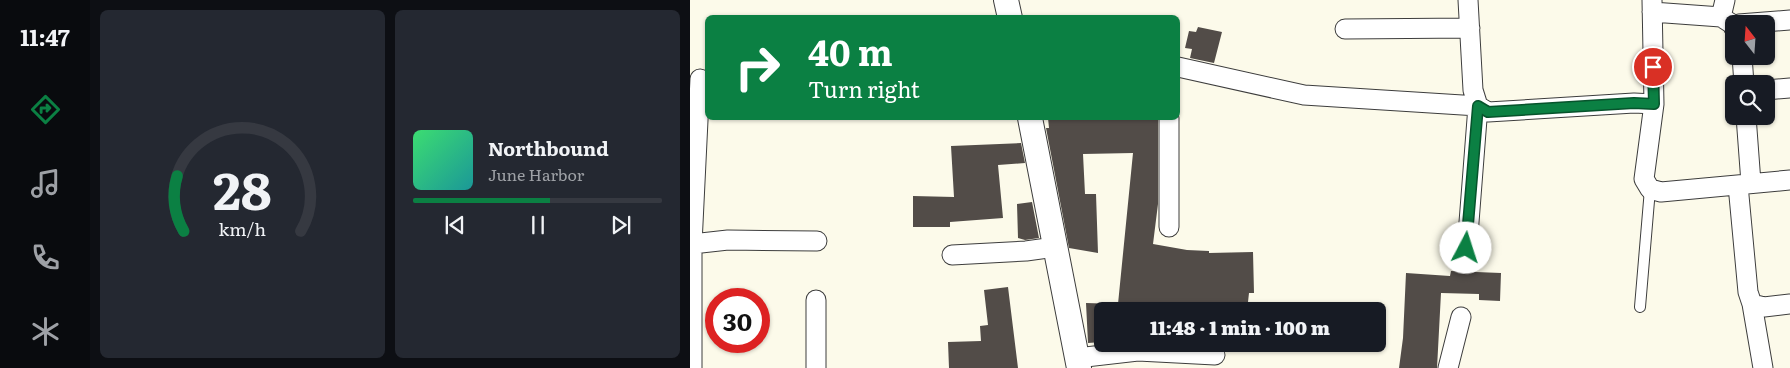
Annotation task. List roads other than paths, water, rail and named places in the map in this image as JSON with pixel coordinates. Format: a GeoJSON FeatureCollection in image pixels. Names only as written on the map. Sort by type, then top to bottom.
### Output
{"type":"FeatureCollection","features":[{"type":"Feature","properties":{"kind":"street"},"geometry":{"type":"LineString","coordinates":[[1006,0],[1009,15]]}},
{"type":"Feature","properties":{"kind":"street"},"geometry":{"type":"LineString","coordinates":[[1466,248],[1478,106],[1473,90],[1468,0]]}},
{"type":"Feature","properties":{"kind":"street"},"geometry":{"type":"LineString","coordinates":[[1725,19],[1652,6],[1654,104],[1644,178],[1650,188],[1661,192],[1790,180]]}},
{"type":"Feature","properties":{"kind":"street"},"geometry":{"type":"LineString","coordinates":[[1775,20],[1790,20]]}},
{"type":"Feature","properties":{"kind":"street"},"geometry":{"type":"LineString","coordinates":[[1345,29],[1470,28]]}},
{"type":"Feature","properties":{"kind":"street"},"geometry":{"type":"LineString","coordinates":[[1180,67],[1304,95],[1478,106],[1488,112],[1634,103],[1654,104]]}},
{"type":"Feature","properties":{"kind":"street"},"geometry":{"type":"LineString","coordinates":[[692,368],[692,244],[700,79]]}},
{"type":"Feature","properties":{"kind":"street"},"geometry":{"type":"LineString","coordinates":[[1775,89],[1790,88]]}},
{"type":"Feature","properties":{"kind":"street"},"geometry":{"type":"LineString","coordinates":[[1030,120],[1078,363],[1138,351],[1215,354]]}},
{"type":"Feature","properties":{"kind":"street"},"geometry":{"type":"LineString","coordinates":[[1169,120],[1169,227]]}},
{"type":"Feature","properties":{"kind":"street"},"geometry":{"type":"LineString","coordinates":[[1746,125],[1745,184],[1748,292],[1752,304],[1762,368]]}},
{"type":"Feature","properties":{"kind":"street"},"geometry":{"type":"LineString","coordinates":[[692,244],[728,240],[817,241]]}},
{"type":"Feature","properties":{"kind":"street"},"geometry":{"type":"LineString","coordinates":[[952,255],[1026,251],[1055,247]]}},
{"type":"Feature","properties":{"kind":"street"},"geometry":{"type":"LineString","coordinates":[[816,300],[816,368]]}},
{"type":"Feature","properties":{"kind":"street"},"geometry":{"type":"LineString","coordinates":[[1752,304],[1764,307],[1790,304]]}},
{"type":"Feature","properties":{"kind":"street"},"geometry":{"type":"LineString","coordinates":[[1448,368],[1461,317]]}},
{"type":"Feature","properties":{"kind":"lane"},"geometry":{"type":"LineString","coordinates":[[1640,307],[1650,188]]}}]}
